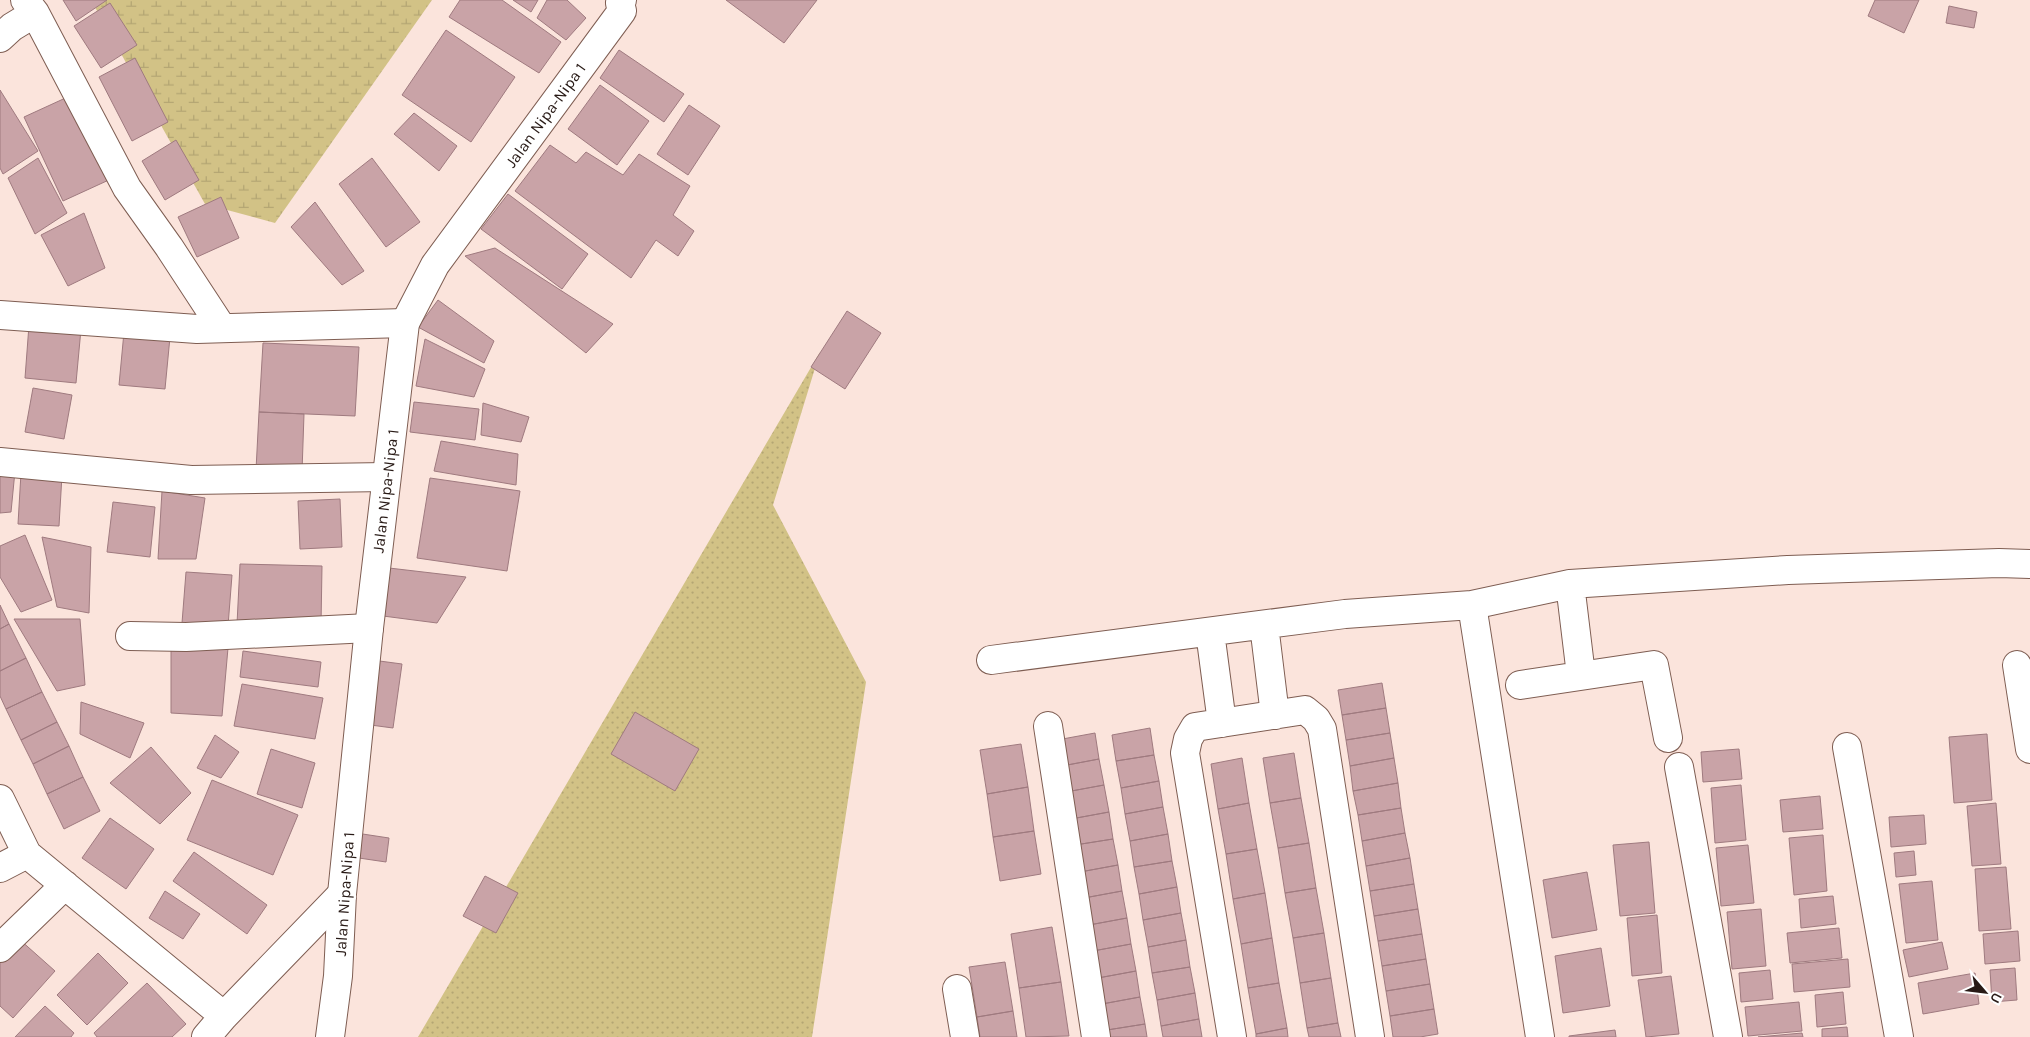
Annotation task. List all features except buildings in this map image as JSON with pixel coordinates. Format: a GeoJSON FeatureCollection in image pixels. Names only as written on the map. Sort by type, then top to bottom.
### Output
{"type":"FeatureCollection","features":[{"type":"Feature","properties":{"kind":"street","name":"Jalan Nipa-Nipa 1"},"geometry":{"type":"LineString","coordinates":[[330,1037],[338,976],[342,894],[369,628],[405,322],[435,265],[621,5]]}},
{"type":"Feature","properties":{"kind":"street"},"geometry":{"type":"LineString","coordinates":[[0,38],[30,6],[127,188],[169,247],[222,328]]}},
{"type":"Feature","properties":{"kind":"street"},"geometry":{"type":"LineString","coordinates":[[0,315],[197,329],[405,322]]}},
{"type":"Feature","properties":{"kind":"street"},"geometry":{"type":"LineString","coordinates":[[0,462],[191,480],[386,477]]}},
{"type":"Feature","properties":{"kind":"street"},"geometry":{"type":"LineString","coordinates":[[991,660],[1345,614],[1472,605],[1570,584],[1788,570],[1998,563],[2030,564]]}},
{"type":"Feature","properties":{"kind":"street"},"geometry":{"type":"LineString","coordinates":[[1570,584],[1581,675]]}},
{"type":"Feature","properties":{"kind":"street"},"geometry":{"type":"LineString","coordinates":[[1472,605],[1540,1037]]}},
{"type":"Feature","properties":{"kind":"street"},"geometry":{"type":"LineString","coordinates":[[1264,625],[1274,715]]}},
{"type":"Feature","properties":{"kind":"street"},"geometry":{"type":"LineString","coordinates":[[130,636],[186,637],[369,628]]}},
{"type":"Feature","properties":{"kind":"street"},"geometry":{"type":"LineString","coordinates":[[1210,632],[1222,723]]}},
{"type":"Feature","properties":{"kind":"street"},"geometry":{"type":"LineString","coordinates":[[1520,685],[1654,665],[1668,738]]}},
{"type":"Feature","properties":{"kind":"street"},"geometry":{"type":"LineString","coordinates":[[2016,665],[2030,749]]}},
{"type":"Feature","properties":{"kind":"street"},"geometry":{"type":"LineString","coordinates":[[1232,1037],[1185,753],[1188,739],[1195,727],[1305,710],[1316,719],[1322,729],[1370,1037]]}},
{"type":"Feature","properties":{"kind":"street"},"geometry":{"type":"LineString","coordinates":[[1048,726],[1096,1037]]}},
{"type":"Feature","properties":{"kind":"street"},"geometry":{"type":"LineString","coordinates":[[1848,747],[1899,1037]]}},
{"type":"Feature","properties":{"kind":"street"},"geometry":{"type":"LineString","coordinates":[[1679,768],[1728,1037]]}},
{"type":"Feature","properties":{"kind":"street"},"geometry":{"type":"LineString","coordinates":[[0,799],[27,854],[224,1016]]}},
{"type":"Feature","properties":{"kind":"street"},"geometry":{"type":"LineString","coordinates":[[0,868],[27,854]]}},
{"type":"Feature","properties":{"kind":"street"},"geometry":{"type":"LineString","coordinates":[[0,948],[65,885]]}},
{"type":"Feature","properties":{"kind":"street"},"geometry":{"type":"LineString","coordinates":[[206,1037],[342,894]]}},
{"type":"Feature","properties":{"kind":"street"},"geometry":{"type":"LineString","coordinates":[[958,990],[965,1037]]}},
{"type":"Feature","properties":{"kind":"green space"},"geometry":{"type":"Polygon","coordinates":[[[91,0],[432,0],[275,223],[205,204],[91,0]]]}},
{"type":"Feature","properties":{"kind":"green space"},"geometry":{"type":"Polygon","coordinates":[[[820,352],[773,505],[866,682],[812,1037],[418,1037],[820,352]]]}}]}
